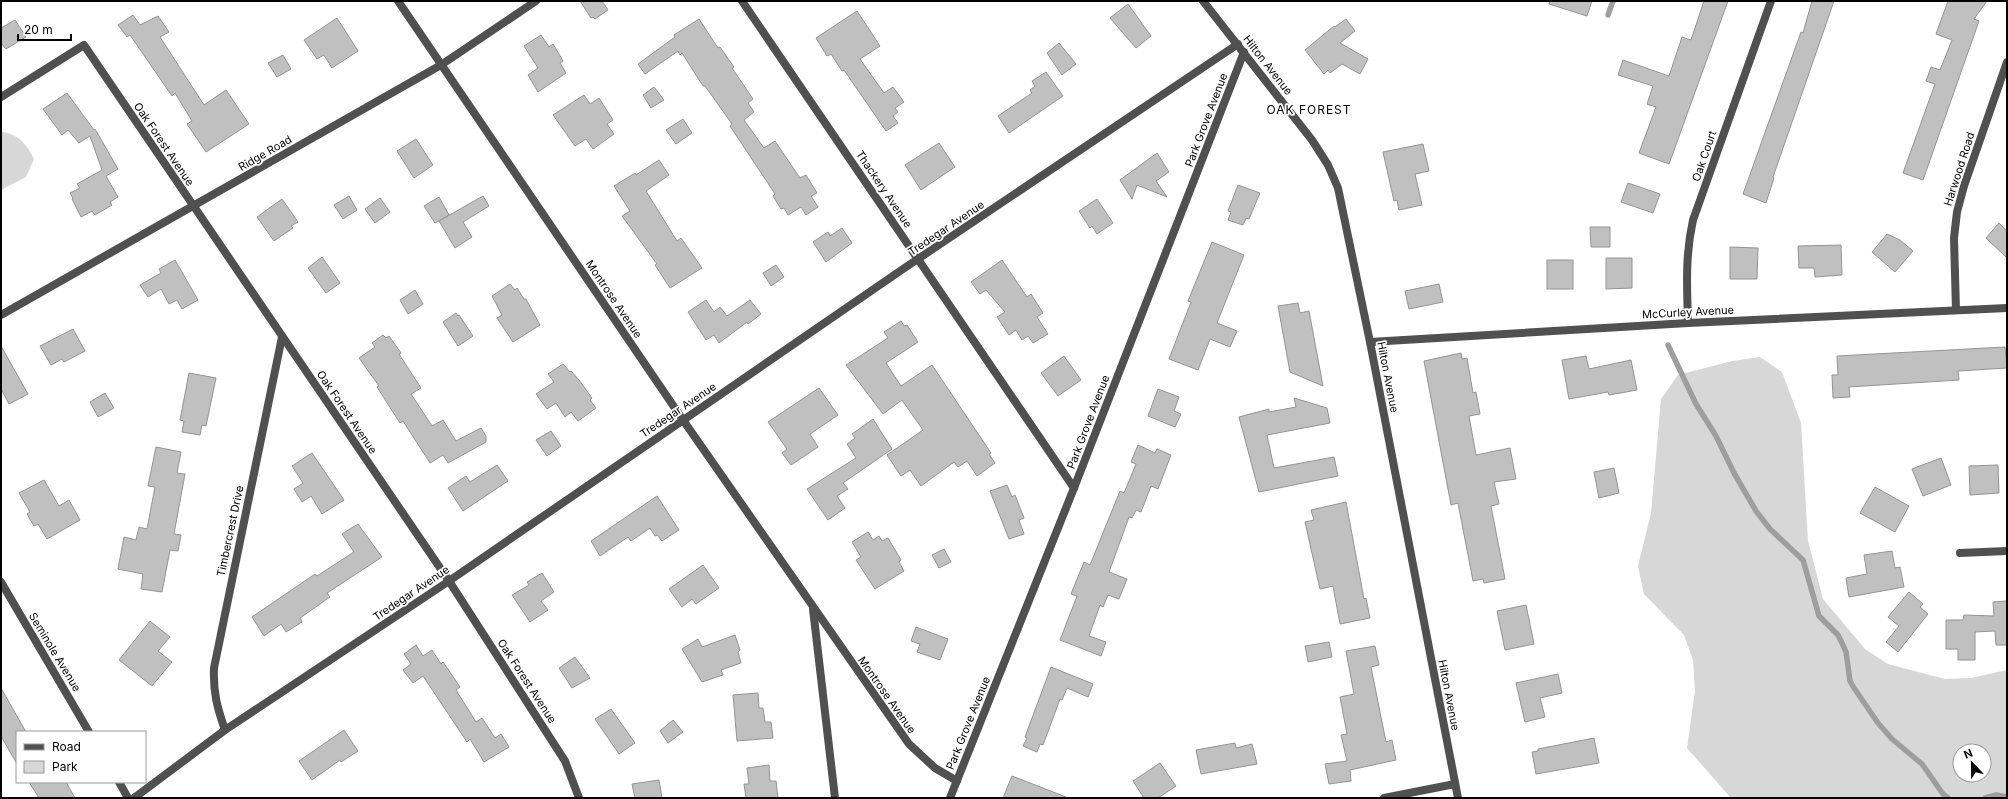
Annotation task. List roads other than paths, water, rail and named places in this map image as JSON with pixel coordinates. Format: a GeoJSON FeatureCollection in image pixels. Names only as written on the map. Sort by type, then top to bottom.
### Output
{"type":"FeatureCollection","features":[{"type":"Feature","properties":{"kind":"street","name":"Montrose Avenue"},"geometry":{"type":"LineString","coordinates":[[398,1],[683,420],[909,744],[935,768],[957,781]]}},
{"type":"Feature","properties":{"kind":"street","name":"Ridge Road"},"geometry":{"type":"LineString","coordinates":[[1,315],[441,65],[536,1]]}},
{"type":"Feature","properties":{"kind":"street","name":"Thackery Avenue"},"geometry":{"type":"LineString","coordinates":[[742,1],[1074,488]]}},
{"type":"Feature","properties":{"kind":"street","name":"Hilton Avenue"},"geometry":{"type":"LineString","coordinates":[[1203,1],[1312,140],[1328,165],[1338,188],[1347,224],[1458,798]]}},
{"type":"Feature","properties":{"kind":"street","name":"Oak Court"},"geometry":{"type":"LineString","coordinates":[[1688,323],[1686,272],[1688,246],[1693,220],[1771,1]]}},
{"type":"Feature","properties":{"kind":"street","name":"Tredegar Avenue"},"geometry":{"type":"LineString","coordinates":[[134,798],[225,730],[449,581],[683,420],[1238,44]]}},
{"type":"Feature","properties":{"kind":"street","name":"Oak Forest Avenue"},"geometry":{"type":"LineString","coordinates":[[1,97],[84,46],[449,581],[565,761],[579,798]]}},
{"type":"Feature","properties":{"kind":"street","name":"Park Grove Avenue"},"geometry":{"type":"LineString","coordinates":[[950,798],[1074,488],[1244,52]]}},
{"type":"Feature","properties":{"kind":"street","name":"Harwood Road"},"geometry":{"type":"LineString","coordinates":[[1956,310],[1954,238],[1957,212],[1964,186],[2007,62]]}},
{"type":"Feature","properties":{"kind":"street","name":"McCurley Avenue"},"geometry":{"type":"LineString","coordinates":[[1370,342],[1688,323],[2007,308]]}},
{"type":"Feature","properties":{"kind":"street","name":"Timbercrest Drive"},"geometry":{"type":"LineString","coordinates":[[225,730],[215,704],[213,686],[214,668],[282,337]]}},
{"type":"Feature","properties":{"kind":"street"},"geometry":{"type":"LineString","coordinates":[[1960,554],[2007,551]]}},
{"type":"Feature","properties":{"kind":"street","name":"Seminole Avenue"},"geometry":{"type":"LineString","coordinates":[[1,582],[88,731]]}},
{"type":"Feature","properties":{"kind":"street","name":"Montrose Avenue"},"geometry":{"type":"LineString","coordinates":[[813,608],[835,798]]}},
{"type":"Feature","properties":{"kind":"street"},"geometry":{"type":"LineString","coordinates":[[120,783],[128,798]]}},
{"type":"Feature","properties":{"kind":"street"},"geometry":{"type":"LineString","coordinates":[[1384,798],[1455,784]]}},
{"type":"Feature","properties":{"kind":"waterway"},"geometry":{"type":"LineString","coordinates":[[1608,15],[1613,1]]}},
{"type":"Feature","properties":{"kind":"waterway"},"geometry":{"type":"LineString","coordinates":[[1668,345],[1696,404],[1716,436],[1734,473],[1756,511],[1770,529],[1803,560],[1819,616],[1838,635],[1846,652],[1850,681],[1854,688],[1878,723],[1892,739],[1922,764],[1943,794],[1948,798]]}},
{"type":"Feature","properties":{"kind":"waterway"},"geometry":{"type":"LineString","coordinates":[[1985,798],[1996,795],[2007,797]]}},
{"type":"Feature","properties":{"kind":"district","name":"OAK FOREST"},"geometry":{"type":"Point","coordinates":[1309,110]}}]}
